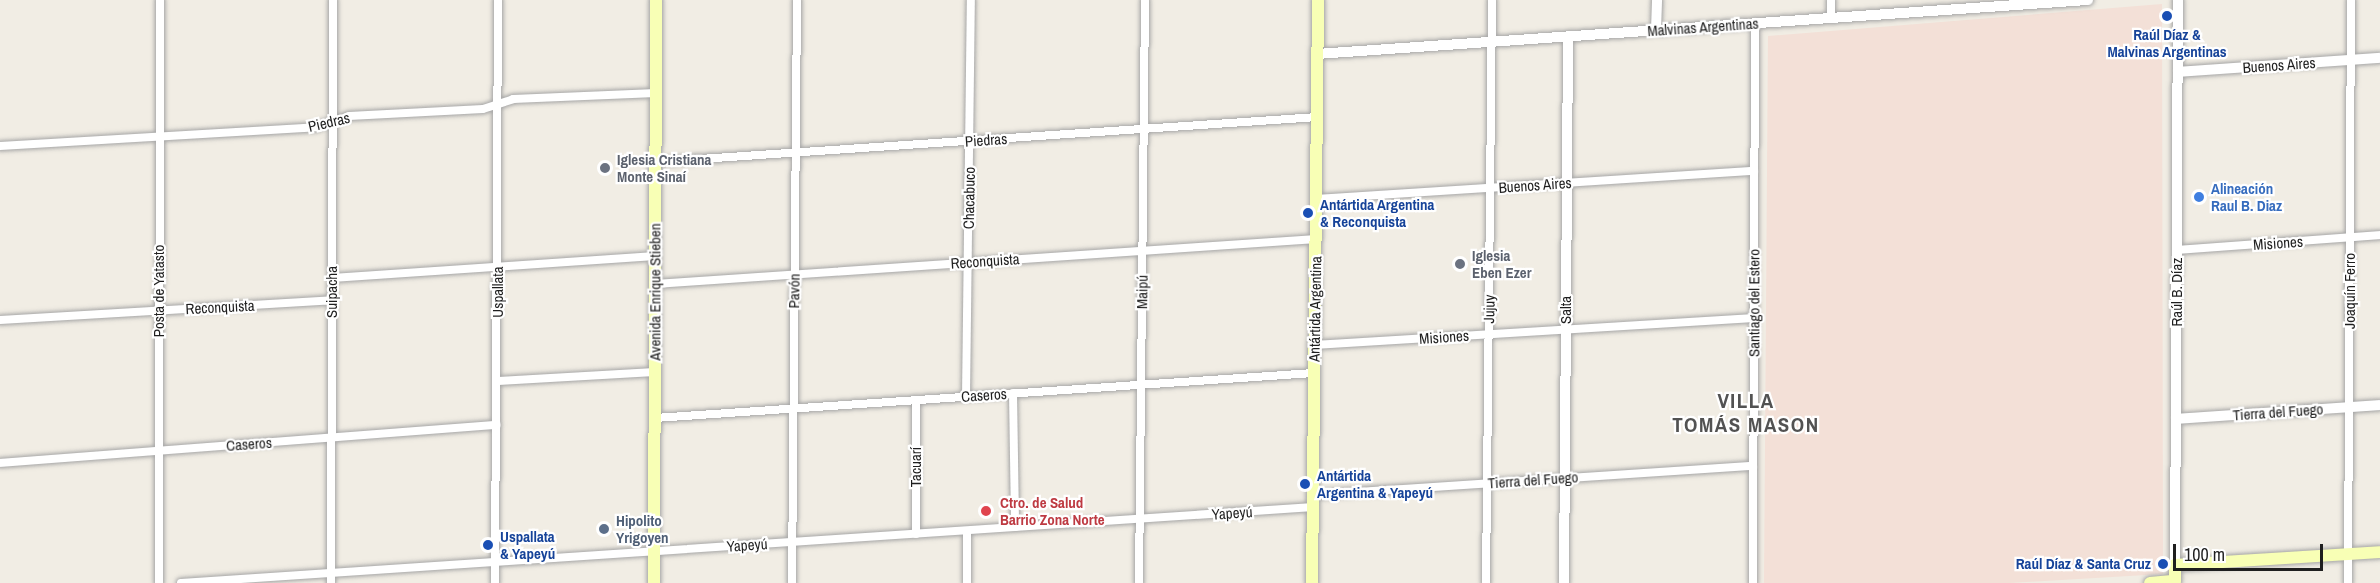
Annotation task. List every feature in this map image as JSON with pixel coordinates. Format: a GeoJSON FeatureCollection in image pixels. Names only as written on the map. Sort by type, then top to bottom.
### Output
{"type":"FeatureCollection","features":[{"type":"Feature","properties":{"kind":"main road","name":"Avenida Enrique Stieben"},"geometry":{"type":"LineString","coordinates":[[654,583],[656,0]]}},
{"type":"Feature","properties":{"kind":"main road","name":"Antártida Argentina"},"geometry":{"type":"LineString","coordinates":[[1312,583],[1318,0]]}},
{"type":"Feature","properties":{"kind":"main road"},"geometry":{"type":"LineString","coordinates":[[2175,565],[2380,552]]}},
{"type":"Feature","properties":{"kind":"main road","name":"Raúl B. Díaz"},"geometry":{"type":"LineString","coordinates":[[2175,565],[2175,582]]}},
{"type":"Feature","properties":{"kind":"main road"},"geometry":{"type":"LineString","coordinates":[[2150,583],[2175,582]]}},
{"type":"Feature","properties":{"kind":"street","name":"Posta de Yatasto"},"geometry":{"type":"LineString","coordinates":[[159,583],[160,0]]}},
{"type":"Feature","properties":{"kind":"street","name":"Suipacha"},"geometry":{"type":"LineString","coordinates":[[331,583],[333,0]]}},
{"type":"Feature","properties":{"kind":"street","name":"Uspallata"},"geometry":{"type":"LineString","coordinates":[[495,583],[498,381],[498,0]]}},
{"type":"Feature","properties":{"kind":"street","name":"Pavón"},"geometry":{"type":"LineString","coordinates":[[792,583],[797,0]]}},
{"type":"Feature","properties":{"kind":"street","name":"Chacabuco"},"geometry":{"type":"LineString","coordinates":[[966,397],[971,0]]}},
{"type":"Feature","properties":{"kind":"street","name":"Maipú"},"geometry":{"type":"LineString","coordinates":[[1139,583],[1145,0]]}},
{"type":"Feature","properties":{"kind":"street","name":"Jujuy"},"geometry":{"type":"LineString","coordinates":[[1486,583],[1492,0]]}},
{"type":"Feature","properties":{"kind":"street"},"geometry":{"type":"LineString","coordinates":[[1656,30],[1657,0]]}},
{"type":"Feature","properties":{"kind":"street"},"geometry":{"type":"LineString","coordinates":[[1831,0],[1831,18]]}},
{"type":"Feature","properties":{"kind":"street","name":"Malvinas Argentinas"},"geometry":{"type":"LineString","coordinates":[[1317,54],[1755,24],[2005,3],[2088,0]]}},
{"type":"Feature","properties":{"kind":"street","name":"Raúl B. Díaz"},"geometry":{"type":"LineString","coordinates":[[2175,565],[2178,0]]}},
{"type":"Feature","properties":{"kind":"street","name":"Joaquín Ferro"},"geometry":{"type":"LineString","coordinates":[[2348,583],[2351,0]]}},
{"type":"Feature","properties":{"kind":"street","name":"Santiago del Estero"},"geometry":{"type":"LineString","coordinates":[[1753,583],[1755,24]]}},
{"type":"Feature","properties":{"kind":"street","name":"Salta"},"geometry":{"type":"LineString","coordinates":[[1563,583],[1568,37]]}},
{"type":"Feature","properties":{"kind":"street","name":"Buenos Aires"},"geometry":{"type":"LineString","coordinates":[[2178,72],[2380,58]]}},
{"type":"Feature","properties":{"kind":"street","name":"Piedras"},"geometry":{"type":"LineString","coordinates":[[0,146],[316,127],[349,116],[483,109],[513,99],[656,93]]}},
{"type":"Feature","properties":{"kind":"street","name":"Piedras"},"geometry":{"type":"LineString","coordinates":[[656,162],[1317,117]]}},
{"type":"Feature","properties":{"kind":"street","name":"Buenos Aires"},"geometry":{"type":"LineString","coordinates":[[1316,199],[1754,171]]}},
{"type":"Feature","properties":{"kind":"street","name":"Misiones"},"geometry":{"type":"LineString","coordinates":[[2177,250],[2380,235]]}},
{"type":"Feature","properties":{"kind":"street","name":"Reconquista"},"geometry":{"type":"LineString","coordinates":[[655,284],[1316,238]]}},
{"type":"Feature","properties":{"kind":"street"},"geometry":{"type":"LineString","coordinates":[[332,278],[655,256]]}},
{"type":"Feature","properties":{"kind":"street","name":"Reconquista"},"geometry":{"type":"LineString","coordinates":[[0,320],[332,300]]}},
{"type":"Feature","properties":{"kind":"street","name":"Misiones"},"geometry":{"type":"LineString","coordinates":[[1314,345],[1754,318]]}},
{"type":"Feature","properties":{"kind":"street"},"geometry":{"type":"LineString","coordinates":[[498,381],[655,372]]}},
{"type":"Feature","properties":{"kind":"street","name":"Caseros"},"geometry":{"type":"LineString","coordinates":[[655,418],[1314,373]]}},
{"type":"Feature","properties":{"kind":"street"},"geometry":{"type":"LineString","coordinates":[[1013,393],[1015,527]]}},
{"type":"Feature","properties":{"kind":"street","name":"Tacuarí"},"geometry":{"type":"LineString","coordinates":[[916,400],[916,534]]}},
{"type":"Feature","properties":{"kind":"street","name":"Tierra del Fuego"},"geometry":{"type":"LineString","coordinates":[[2176,419],[2380,405]]}},
{"type":"Feature","properties":{"kind":"street","name":"Caseros"},"geometry":{"type":"LineString","coordinates":[[0,463],[497,425]]}},
{"type":"Feature","properties":{"kind":"street","name":"Tierra del Fuego"},"geometry":{"type":"LineString","coordinates":[[1313,501],[1487,484],[1753,465]]}},
{"type":"Feature","properties":{"kind":"street","name":"Yapeyú"},"geometry":{"type":"LineString","coordinates":[[181,583],[1140,519],[1313,501]]}},
{"type":"Feature","properties":{"kind":"street"},"geometry":{"type":"LineString","coordinates":[[967,531],[967,583]]}},
{"type":"Feature","properties":{"kind":"shaded area"},"geometry":{"type":"Polygon","coordinates":[[[2162,4],[2163,574],[2010,583],[1764,583],[1768,36],[2162,4]]]}},
{"type":"Feature","properties":{"kind":"place","name":"Raúl Díaz & Malvinas Argentinas"},"geometry":{"type":"Point","coordinates":[2167,16]}},
{"type":"Feature","properties":{"kind":"place","name":"Iglesia Cristiana Monte Sinaí"},"geometry":{"type":"Point","coordinates":[605,168]}},
{"type":"Feature","properties":{"kind":"place","name":"Alineación Raul B. Diaz"},"geometry":{"type":"Point","coordinates":[2199,197]}},
{"type":"Feature","properties":{"kind":"place","name":"Antártida Argentina & Reconquista"},"geometry":{"type":"Point","coordinates":[1308,213]}},
{"type":"Feature","properties":{"kind":"place","name":"Iglesia Eben Ezer"},"geometry":{"type":"Point","coordinates":[1460,264]}},
{"type":"Feature","properties":{"kind":"place","name":"Antártida Argentina & Yapeyú"},"geometry":{"type":"Point","coordinates":[1305,484]}},
{"type":"Feature","properties":{"kind":"place","name":"Ctro. de Salud Barrio Zona Norte"},"geometry":{"type":"Point","coordinates":[986,511]}},
{"type":"Feature","properties":{"kind":"place","name":"Hipolito Yrigoyen"},"geometry":{"type":"Point","coordinates":[604,529]}},
{"type":"Feature","properties":{"kind":"place","name":"Uspallata & Yapeyú"},"geometry":{"type":"Point","coordinates":[488,545]}},
{"type":"Feature","properties":{"kind":"place","name":"Raúl Díaz & Santa Cruz"},"geometry":{"type":"Point","coordinates":[2163,564]}},
{"type":"Feature","properties":{"kind":"district","name":"VILLA TOMÁS MASON"},"geometry":{"type":"Point","coordinates":[1746,413]}}]}
